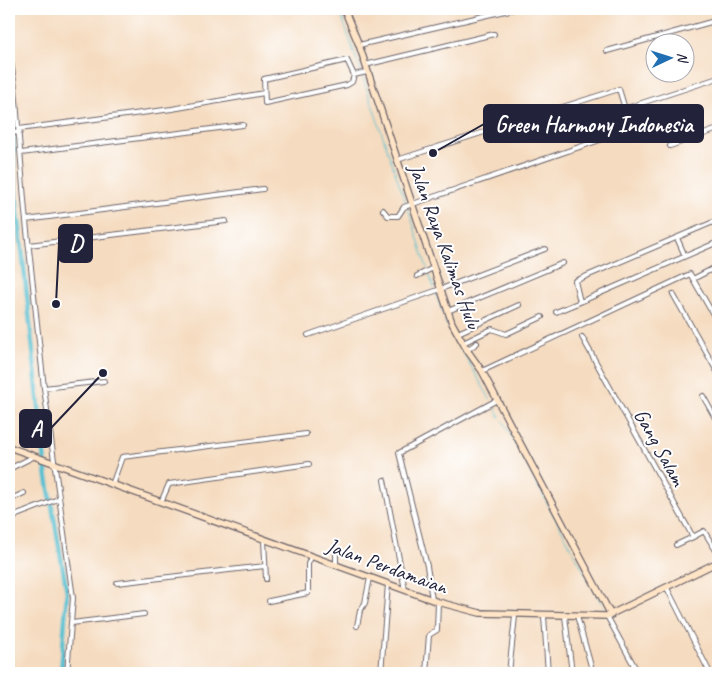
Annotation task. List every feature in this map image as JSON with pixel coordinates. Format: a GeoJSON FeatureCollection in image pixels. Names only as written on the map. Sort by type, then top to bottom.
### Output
{"type":"FeatureCollection","features":[{"type":"Feature","properties":{"kind":"street","name":"Jalan Raya Kalimas Hulu"},"geometry":{"type":"LineString","coordinates":[[344,9],[365,66],[364,73],[396,160],[408,205],[448,311],[463,343],[482,371],[609,616]]}},
{"type":"Feature","properties":{"kind":"street"},"geometry":{"type":"LineString","coordinates":[[358,45],[514,9]]}},
{"type":"Feature","properties":{"kind":"street"},"geometry":{"type":"LineString","coordinates":[[607,51],[718,20]]}},
{"type":"Feature","properties":{"kind":"street"},"geometry":{"type":"LineString","coordinates":[[365,66],[494,34]]}},
{"type":"Feature","properties":{"kind":"street"},"geometry":{"type":"LineString","coordinates":[[9,49],[44,388],[48,461],[71,586],[72,623],[66,673]]}},
{"type":"Feature","properties":{"kind":"street"},"geometry":{"type":"LineString","coordinates":[[347,60],[354,75],[353,80],[347,85],[265,103],[264,79],[347,60]]}},
{"type":"Feature","properties":{"kind":"street"},"geometry":{"type":"LineString","coordinates":[[354,75],[364,73]]}},
{"type":"Feature","properties":{"kind":"street"},"geometry":{"type":"LineString","coordinates":[[544,135],[718,78]]}},
{"type":"Feature","properties":{"kind":"street"},"geometry":{"type":"LineString","coordinates":[[396,160],[619,89],[632,130]]}},
{"type":"Feature","properties":{"kind":"street"},"geometry":{"type":"LineString","coordinates":[[9,133],[172,109],[264,93]]}},
{"type":"Feature","properties":{"kind":"street"},"geometry":{"type":"LineString","coordinates":[[383,210],[388,216],[398,216],[408,205],[676,114]]}},
{"type":"Feature","properties":{"kind":"street"},"geometry":{"type":"LineString","coordinates":[[21,153],[243,125]]}},
{"type":"Feature","properties":{"kind":"street"},"geometry":{"type":"LineString","coordinates":[[670,146],[718,129]]}},
{"type":"Feature","properties":{"kind":"street"},"geometry":{"type":"LineString","coordinates":[[26,220],[263,189]]}},
{"type":"Feature","properties":{"kind":"street"},"geometry":{"type":"LineString","coordinates":[[580,302],[575,282],[718,220]]}},
{"type":"Feature","properties":{"kind":"street"},"geometry":{"type":"LineString","coordinates":[[29,245],[226,221]]}},
{"type":"Feature","properties":{"kind":"street"},"geometry":{"type":"LineString","coordinates":[[676,238],[685,256]]}},
{"type":"Feature","properties":{"kind":"street"},"geometry":{"type":"LineString","coordinates":[[556,312],[718,242]]}},
{"type":"Feature","properties":{"kind":"street"},"geometry":{"type":"LineString","coordinates":[[308,335],[441,289],[544,249]]}},
{"type":"Feature","properties":{"kind":"street"},"geometry":{"type":"LineString","coordinates":[[448,311],[563,263]]}},
{"type":"Feature","properties":{"kind":"street"},"geometry":{"type":"LineString","coordinates":[[693,279],[716,267],[718,275]]}},
{"type":"Feature","properties":{"kind":"street"},"geometry":{"type":"LineString","coordinates":[[417,276],[433,268]]}},
{"type":"Feature","properties":{"kind":"street"},"geometry":{"type":"LineString","coordinates":[[482,371],[690,274],[718,323]]}},
{"type":"Feature","properties":{"kind":"street"},"geometry":{"type":"LineString","coordinates":[[673,294],[718,373]]}},
{"type":"Feature","properties":{"kind":"street"},"geometry":{"type":"LineString","coordinates":[[458,333],[519,305]]}},
{"type":"Feature","properties":{"kind":"street"},"geometry":{"type":"LineString","coordinates":[[463,343],[492,329],[506,334],[542,317]]}},
{"type":"Feature","properties":{"kind":"street","name":"Gang Salam"},"geometry":{"type":"LineString","coordinates":[[582,338],[693,536]]}},
{"type":"Feature","properties":{"kind":"street"},"geometry":{"type":"LineString","coordinates":[[467,350],[477,342]]}},
{"type":"Feature","properties":{"kind":"street"},"geometry":{"type":"LineString","coordinates":[[44,388],[104,381]]}},
{"type":"Feature","properties":{"kind":"street"},"geometry":{"type":"LineString","coordinates":[[703,396],[718,423]]}},
{"type":"Feature","properties":{"kind":"street"},"geometry":{"type":"LineString","coordinates":[[426,673],[429,635],[437,630],[435,601],[400,453],[497,400]]}},
{"type":"Feature","properties":{"kind":"street"},"geometry":{"type":"LineString","coordinates":[[112,485],[122,457],[306,434]]}},
{"type":"Feature","properties":{"kind":"street","name":"Jalan Perdamaian"},"geometry":{"type":"LineString","coordinates":[[10,448],[370,578],[475,613],[515,616],[609,616],[718,562]]}},
{"type":"Feature","properties":{"kind":"street"},"geometry":{"type":"LineString","coordinates":[[9,469],[35,456]]}},
{"type":"Feature","properties":{"kind":"street"},"geometry":{"type":"LineString","coordinates":[[161,502],[169,484],[309,464]]}},
{"type":"Feature","properties":{"kind":"street"},"geometry":{"type":"LineString","coordinates":[[384,480],[405,590]]}},
{"type":"Feature","properties":{"kind":"street"},"geometry":{"type":"LineString","coordinates":[[9,500],[24,493]]}},
{"type":"Feature","properties":{"kind":"street"},"geometry":{"type":"LineString","coordinates":[[9,523],[13,517],[54,500]]}},
{"type":"Feature","properties":{"kind":"street"},"geometry":{"type":"LineString","coordinates":[[9,511],[13,517]]}},
{"type":"Feature","properties":{"kind":"street"},"geometry":{"type":"LineString","coordinates":[[676,545],[704,532],[718,554]]}},
{"type":"Feature","properties":{"kind":"street"},"geometry":{"type":"LineString","coordinates":[[264,540],[266,579]]}},
{"type":"Feature","properties":{"kind":"street"},"geometry":{"type":"LineString","coordinates":[[336,552],[336,565]]}},
{"type":"Feature","properties":{"kind":"street"},"geometry":{"type":"LineString","coordinates":[[269,601],[308,593],[308,564],[311,557]]}},
{"type":"Feature","properties":{"kind":"street"},"geometry":{"type":"LineString","coordinates":[[117,583],[265,566]]}},
{"type":"Feature","properties":{"kind":"street"},"geometry":{"type":"LineString","coordinates":[[357,626],[360,610],[365,603],[370,578]]}},
{"type":"Feature","properties":{"kind":"street"},"geometry":{"type":"LineString","coordinates":[[381,673],[388,584]]}},
{"type":"Feature","properties":{"kind":"street"},"geometry":{"type":"LineString","coordinates":[[666,588],[710,673]]}},
{"type":"Feature","properties":{"kind":"street"},"geometry":{"type":"LineString","coordinates":[[72,623],[144,614]]}},
{"type":"Feature","properties":{"kind":"street"},"geometry":{"type":"LineString","coordinates":[[509,673],[515,616]]}},
{"type":"Feature","properties":{"kind":"street"},"geometry":{"type":"LineString","coordinates":[[544,616],[548,673]]}},
{"type":"Feature","properties":{"kind":"street"},"geometry":{"type":"LineString","coordinates":[[565,616],[572,673]]}},
{"type":"Feature","properties":{"kind":"street"},"geometry":{"type":"LineString","coordinates":[[577,616],[593,673]]}},
{"type":"Feature","properties":{"kind":"street"},"geometry":{"type":"LineString","coordinates":[[609,616],[638,673]]}},
{"type":"Feature","properties":{"kind":"waterway"},"geometry":{"type":"LineString","coordinates":[[339,9],[361,72]]}},
{"type":"Feature","properties":{"kind":"waterway"},"geometry":{"type":"LineString","coordinates":[[362,75],[406,204]]}},
{"type":"Feature","properties":{"kind":"waterway"},"geometry":{"type":"LineString","coordinates":[[9,87],[13,114],[14,175],[46,472],[67,592],[61,673]]}},
{"type":"Feature","properties":{"kind":"waterway"},"geometry":{"type":"LineString","coordinates":[[408,208],[427,268]]}},
{"type":"Feature","properties":{"kind":"waterway"},"geometry":{"type":"LineString","coordinates":[[429,275],[434,288]]}},
{"type":"Feature","properties":{"kind":"waterway"},"geometry":{"type":"LineString","coordinates":[[436,294],[443,314]]}},
{"type":"Feature","properties":{"kind":"waterway"},"geometry":{"type":"LineString","coordinates":[[445,321],[490,399]]}},
{"type":"Feature","properties":{"kind":"waterway"},"geometry":{"type":"LineString","coordinates":[[494,406],[500,417]]}},
{"type":"Feature","properties":{"kind":"waterway"},"geometry":{"type":"LineString","coordinates":[[503,421],[606,612],[584,613]]}},
{"type":"Feature","properties":{"kind":"place","name":"Green Harmony Indonesia"},"geometry":{"type":"Point","coordinates":[433,153]}},
{"type":"Feature","properties":{"kind":"place","name":"D"},"geometry":{"type":"Point","coordinates":[56,304]}},
{"type":"Feature","properties":{"kind":"place","name":"A"},"geometry":{"type":"Point","coordinates":[103,373]}}]}
